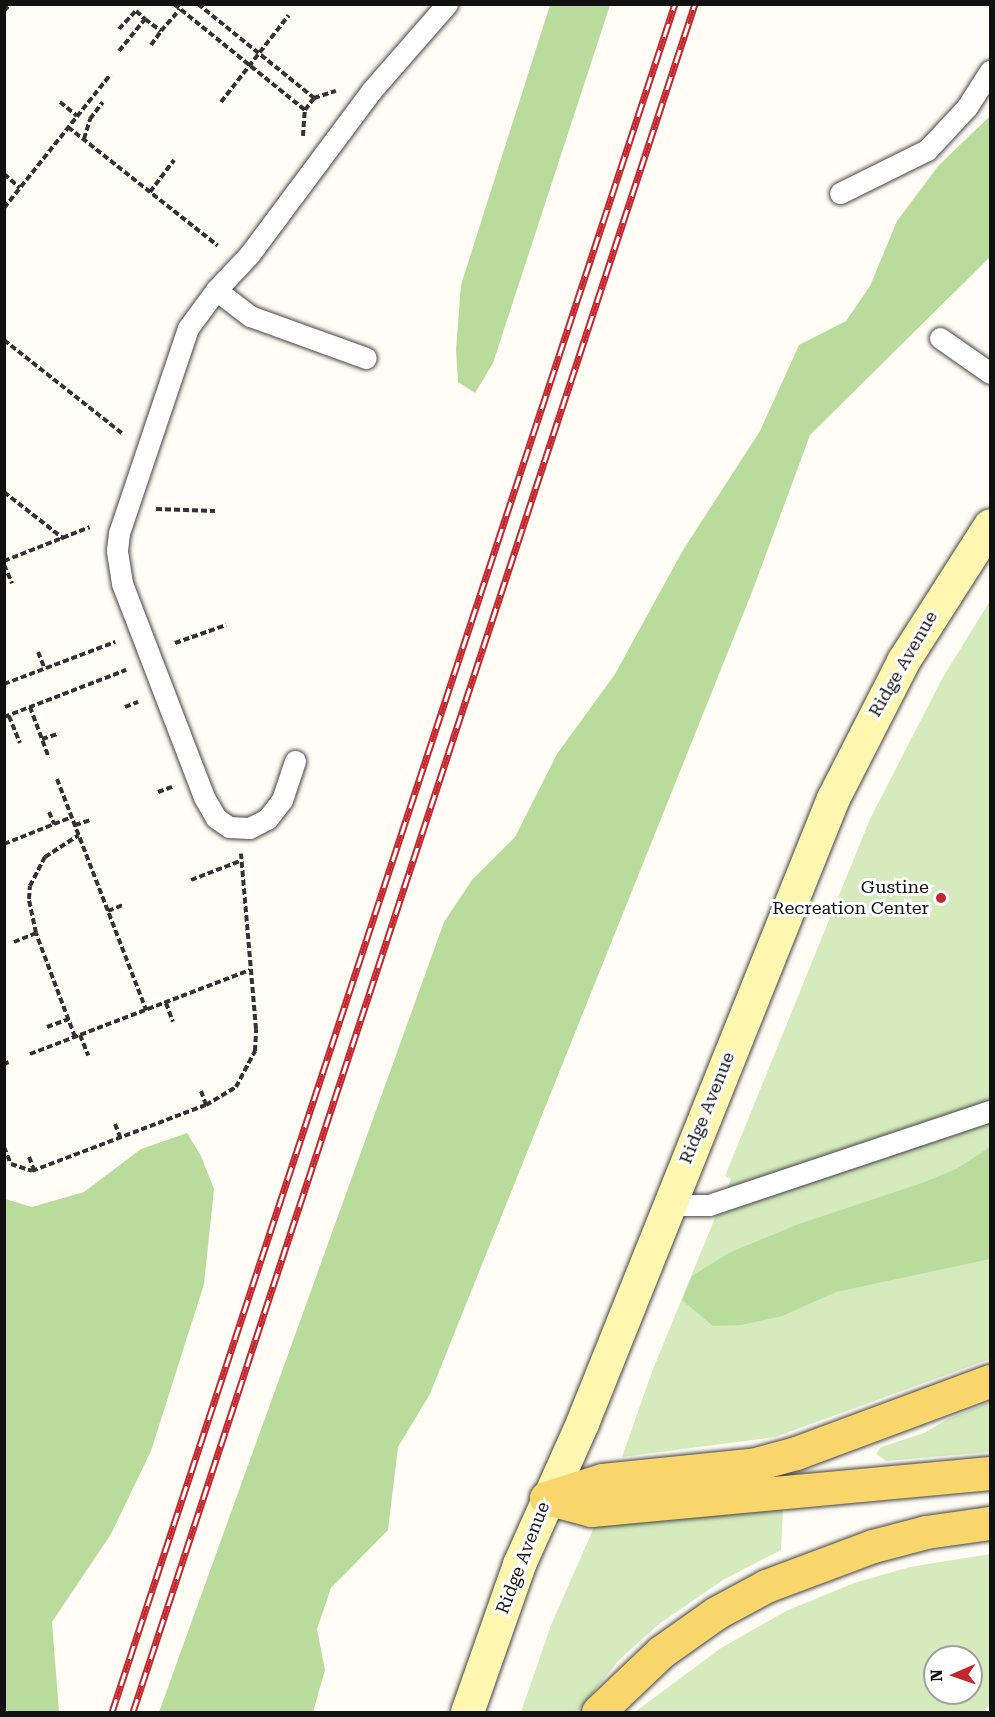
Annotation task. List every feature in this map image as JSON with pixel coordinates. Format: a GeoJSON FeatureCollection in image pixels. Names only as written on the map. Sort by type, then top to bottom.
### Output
{"type":"FeatureCollection","features":[{"type":"Feature","properties":{"kind":"main road","name":"Ridge Avenue"},"geometry":{"type":"LineString","coordinates":[[467,1713],[546,1498],[582,1423],[833,798],[903,661],[990,525]]}},
{"type":"Feature","properties":{"kind":"main road"},"geometry":{"type":"LineString","coordinates":[[546,1498],[602,1480],[756,1464],[796,1453],[990,1381]]}},
{"type":"Feature","properties":{"kind":"main road"},"geometry":{"type":"LineString","coordinates":[[546,1498],[591,1510],[990,1473]]}},
{"type":"Feature","properties":{"kind":"main road"},"geometry":{"type":"LineString","coordinates":[[598,1713],[661,1652],[717,1613],[766,1586],[873,1546],[926,1532],[990,1523]]}},
{"type":"Feature","properties":{"kind":"lane"},"geometry":{"type":"LineString","coordinates":[[295,761],[282,800],[267,819],[249,828],[229,827],[216,818],[204,797],[146,659],[118,568],[119,533],[188,328],[216,290],[249,255],[372,90],[447,4]]}},
{"type":"Feature","properties":{"kind":"lane"},"geometry":{"type":"LineString","coordinates":[[840,194],[927,150],[967,107],[990,71]]}},
{"type":"Feature","properties":{"kind":"lane"},"geometry":{"type":"LineString","coordinates":[[216,290],[250,316],[366,358]]}},
{"type":"Feature","properties":{"kind":"lane"},"geometry":{"type":"LineString","coordinates":[[940,338],[990,373]]}},
{"type":"Feature","properties":{"kind":"lane"},"geometry":{"type":"LineString","coordinates":[[669,1205],[709,1205],[990,1111]]}},
{"type":"Feature","properties":{"kind":"path"},"geometry":{"type":"LineString","coordinates":[[4,11],[10,4]]}},
{"type":"Feature","properties":{"kind":"path"},"geometry":{"type":"LineString","coordinates":[[174,4],[305,110]]}},
{"type":"Feature","properties":{"kind":"path"},"geometry":{"type":"LineString","coordinates":[[198,4],[314,98]]}},
{"type":"Feature","properties":{"kind":"path"},"geometry":{"type":"LineString","coordinates":[[151,45],[180,9]]}},
{"type":"Feature","properties":{"kind":"path"},"geometry":{"type":"LineString","coordinates":[[119,29],[136,11],[161,31]]}},
{"type":"Feature","properties":{"kind":"path"},"geometry":{"type":"LineString","coordinates":[[221,102],[289,15]]}},
{"type":"Feature","properties":{"kind":"path"},"geometry":{"type":"LineString","coordinates":[[119,51],[145,19]]}},
{"type":"Feature","properties":{"kind":"path"},"geometry":{"type":"LineString","coordinates":[[4,208],[111,74]]}},
{"type":"Feature","properties":{"kind":"path"},"geometry":{"type":"LineString","coordinates":[[60,102],[77,116]]}},
{"type":"Feature","properties":{"kind":"path"},"geometry":{"type":"LineString","coordinates":[[84,139],[90,119],[103,102]]}},
{"type":"Feature","properties":{"kind":"path"},"geometry":{"type":"LineString","coordinates":[[68,127],[227,254]]}},
{"type":"Feature","properties":{"kind":"path"},"geometry":{"type":"LineString","coordinates":[[150,192],[174,160]]}},
{"type":"Feature","properties":{"kind":"path"},"geometry":{"type":"LineString","coordinates":[[4,174],[20,188]]}},
{"type":"Feature","properties":{"kind":"path"},"geometry":{"type":"LineString","coordinates":[[4,340],[126,436]]}},
{"type":"Feature","properties":{"kind":"path"},"geometry":{"type":"LineString","coordinates":[[4,492],[64,539]]}},
{"type":"Feature","properties":{"kind":"path"},"geometry":{"type":"LineString","coordinates":[[127,508],[215,512]]}},
{"type":"Feature","properties":{"kind":"path"},"geometry":{"type":"LineString","coordinates":[[12,583],[4,563],[97,524]]}},
{"type":"Feature","properties":{"kind":"path"},"geometry":{"type":"LineString","coordinates":[[20,743],[7,716],[226,625]]}},
{"type":"Feature","properties":{"kind":"path"},"geometry":{"type":"LineString","coordinates":[[4,684],[127,638],[146,659]]}},
{"type":"Feature","properties":{"kind":"path"},"geometry":{"type":"LineString","coordinates":[[38,652],[45,669]]}},
{"type":"Feature","properties":{"kind":"path"},"geometry":{"type":"LineString","coordinates":[[30,707],[50,758]]}},
{"type":"Feature","properties":{"kind":"path"},"geometry":{"type":"LineString","coordinates":[[42,739],[57,734]]}},
{"type":"Feature","properties":{"kind":"path"},"geometry":{"type":"LineString","coordinates":[[57,779],[147,1010]]}},
{"type":"Feature","properties":{"kind":"path"},"geometry":{"type":"LineString","coordinates":[[49,812],[54,824]]}},
{"type":"Feature","properties":{"kind":"path"},"geometry":{"type":"LineString","coordinates":[[4,843],[72,817]]}},
{"type":"Feature","properties":{"kind":"path"},"geometry":{"type":"LineString","coordinates":[[75,825],[90,820]]}},
{"type":"Feature","properties":{"kind":"path"},"geometry":{"type":"LineString","coordinates":[[4,1147],[11,1164],[34,1170],[206,1105],[236,1087],[255,1051],[240,860],[249,828]]}},
{"type":"Feature","properties":{"kind":"path"},"geometry":{"type":"LineString","coordinates":[[79,835],[57,847],[36,871],[29,899],[36,933],[69,1019],[88,1055]]}},
{"type":"Feature","properties":{"kind":"path"},"geometry":{"type":"LineString","coordinates":[[232,855],[240,860]]}},
{"type":"Feature","properties":{"kind":"path"},"geometry":{"type":"LineString","coordinates":[[191,880],[240,860]]}},
{"type":"Feature","properties":{"kind":"path"},"geometry":{"type":"LineString","coordinates":[[108,911],[123,905]]}},
{"type":"Feature","properties":{"kind":"path"},"geometry":{"type":"LineString","coordinates":[[14,942],[36,933]]}},
{"type":"Feature","properties":{"kind":"path"},"geometry":{"type":"LineString","coordinates":[[30,1054],[250,970]]}},
{"type":"Feature","properties":{"kind":"path"},"geometry":{"type":"LineString","coordinates":[[166,1003],[173,1022]]}},
{"type":"Feature","properties":{"kind":"path"},"geometry":{"type":"LineString","coordinates":[[47,1027],[69,1019]]}},
{"type":"Feature","properties":{"kind":"path"},"geometry":{"type":"LineString","coordinates":[[201,1091],[206,1105]]}},
{"type":"Feature","properties":{"kind":"path"},"geometry":{"type":"LineString","coordinates":[[115,1124],[120,1137]]}},
{"type":"Feature","properties":{"kind":"path"},"geometry":{"type":"LineString","coordinates":[[29,1157],[34,1170]]}},
{"type":"Feature","properties":{"kind":"green space"},"geometry":{"type":"Polygon","coordinates":[[[550,5],[610,5],[493,363],[475,393],[458,382],[456,350],[461,285],[550,5]]]}},
{"type":"Feature","properties":{"kind":"green space"},"geometry":{"type":"Polygon","coordinates":[[[990,116],[990,257],[810,435],[752,592],[430,1394],[398,1447],[388,1530],[331,1588],[317,1629],[325,1670],[313,1712],[159,1712],[444,922],[472,880],[515,837],[557,754],[615,674],[683,550],[760,431],[799,345],[846,321],[870,286],[897,221],[939,165],[990,116]]]}},
{"type":"Feature","properties":{"kind":"green space"},"geometry":{"type":"Polygon","coordinates":[[[990,601],[990,1359],[775,1437],[622,1457],[653,1369],[731,1179],[725,1176],[870,819],[943,677],[990,601]]]}},
{"type":"Feature","properties":{"kind":"green space"},"geometry":{"type":"Polygon","coordinates":[[[187,1133],[201,1156],[214,1189],[204,1284],[151,1451],[111,1534],[52,1622],[59,1712],[5,1712],[5,1199],[32,1207],[84,1192],[141,1149],[187,1133]]]}},
{"type":"Feature","properties":{"kind":"green space"},"geometry":{"type":"Polygon","coordinates":[[[990,1147],[990,1259],[836,1292],[782,1316],[742,1325],[713,1326],[682,1300],[692,1276],[729,1253],[796,1225],[922,1183],[958,1168],[990,1147]]]}},
{"type":"Feature","properties":{"kind":"green space"},"geometry":{"type":"Polygon","coordinates":[[[990,1402],[990,1452],[886,1461],[876,1454],[881,1447],[924,1433],[948,1419],[990,1402]]]}},
{"type":"Feature","properties":{"kind":"green space"},"geometry":{"type":"Polygon","coordinates":[[[783,1509],[781,1550],[723,1580],[659,1624],[620,1659],[577,1712],[521,1712],[551,1625],[595,1525],[783,1509]]]}},
{"type":"Feature","properties":{"kind":"green space"},"geometry":{"type":"Polygon","coordinates":[[[990,1554],[990,1703],[983,1712],[635,1712],[721,1648],[786,1611],[854,1583],[910,1567],[990,1554]]]}},
{"type":"Feature","properties":{"kind":"railway"},"geometry":{"type":"LineString","coordinates":[[112,1712],[675,4]]}},
{"type":"Feature","properties":{"kind":"railway"},"geometry":{"type":"LineString","coordinates":[[133,1712],[695,4]]}},
{"type":"Feature","properties":{"kind":"place","name":"Gustine Recreation Center"},"geometry":{"type":"Point","coordinates":[941,898]}}]}
